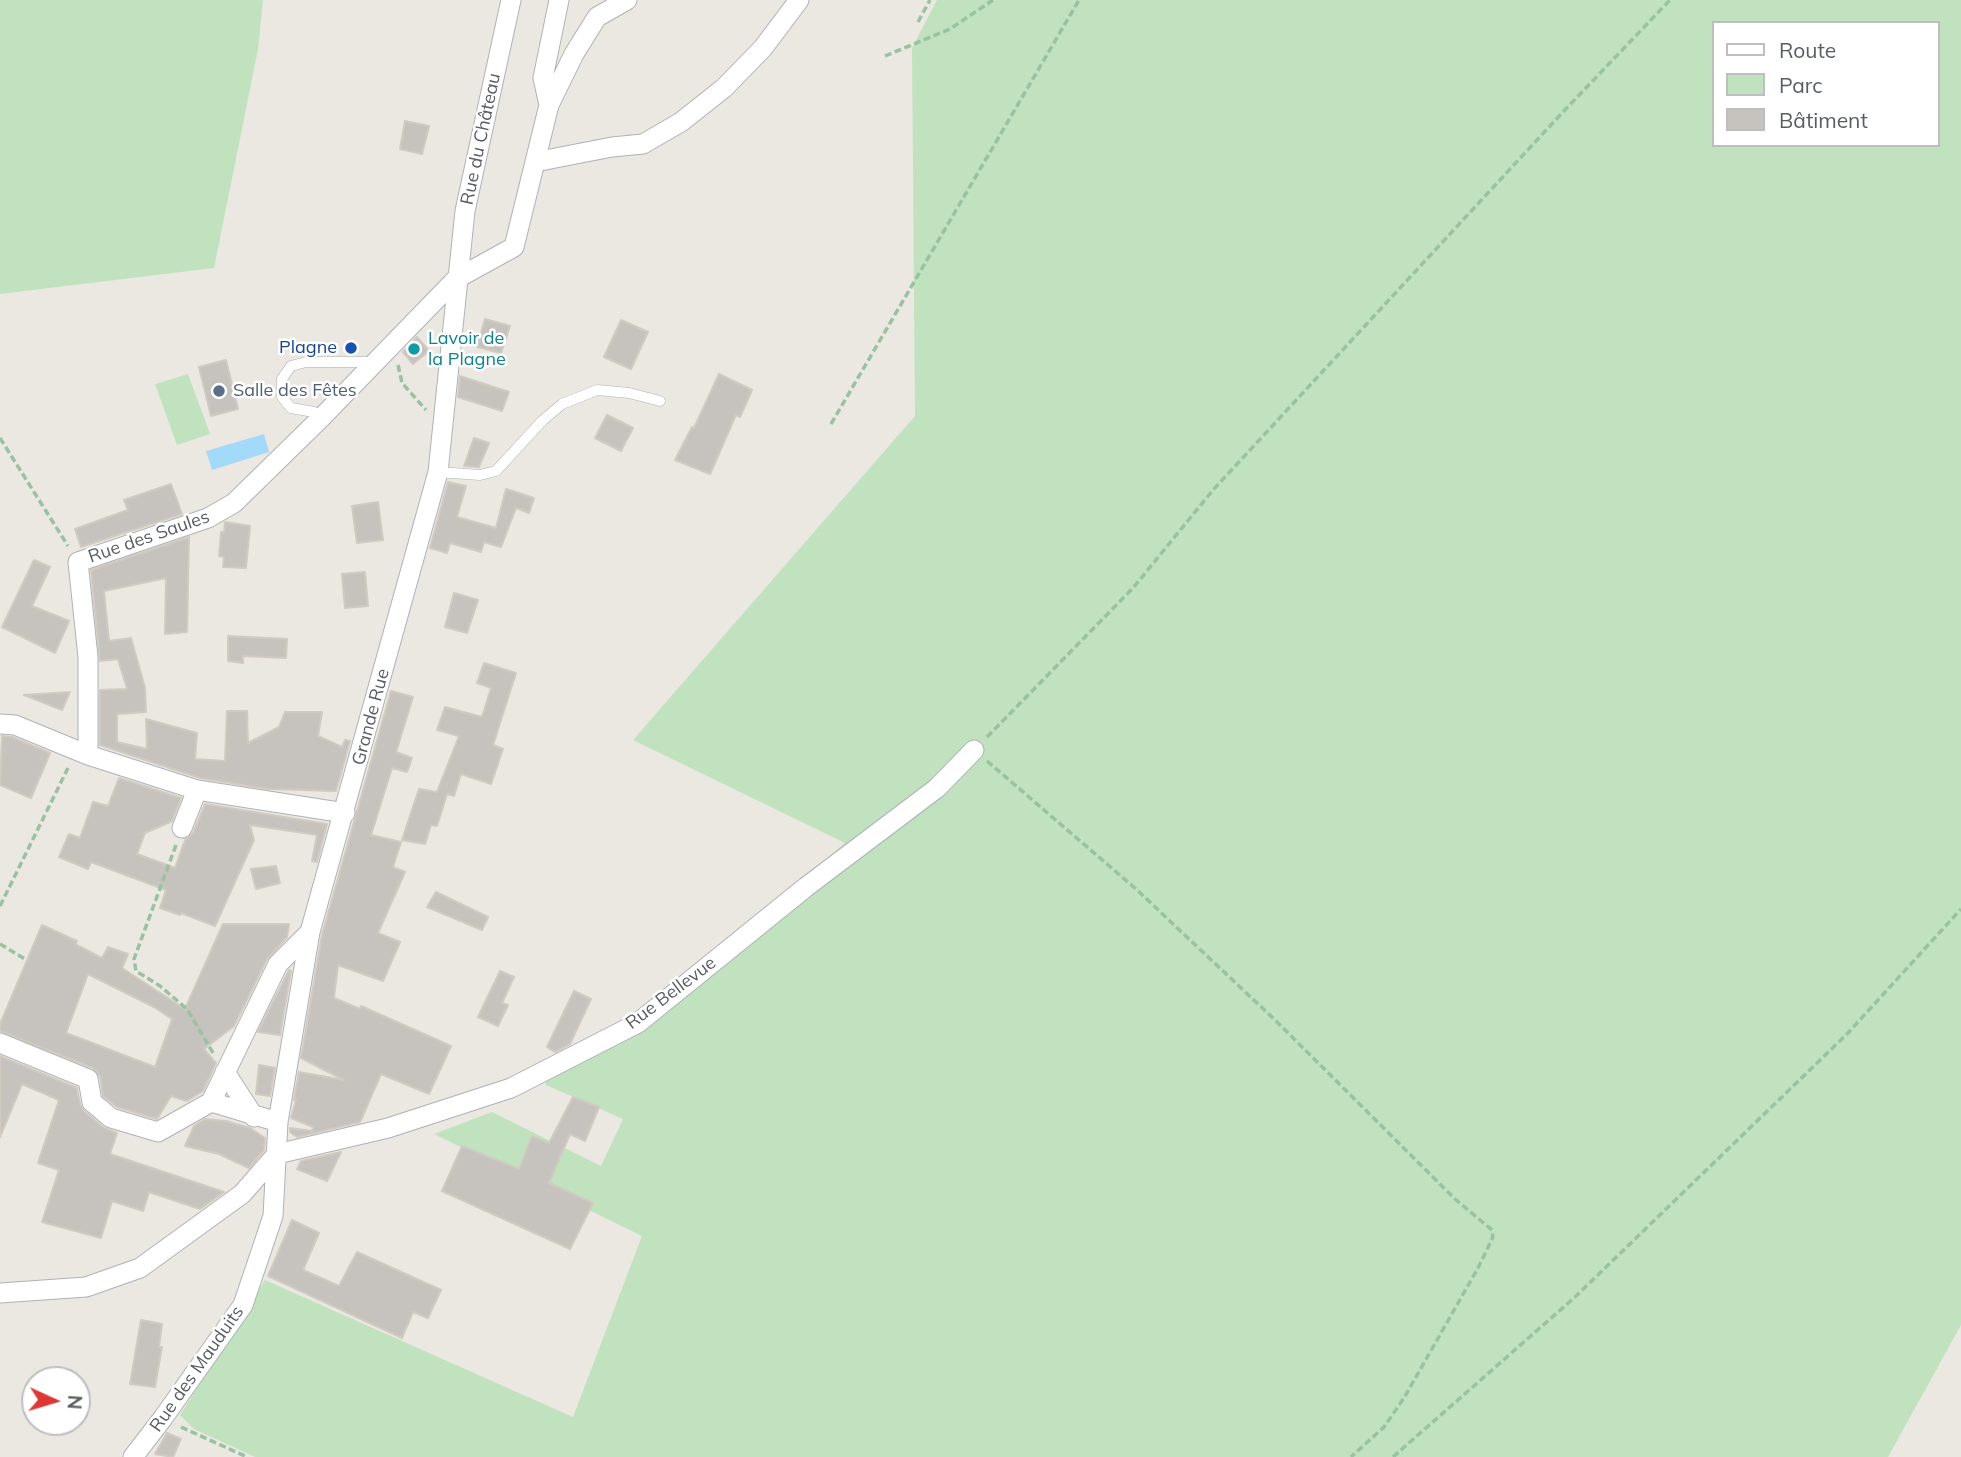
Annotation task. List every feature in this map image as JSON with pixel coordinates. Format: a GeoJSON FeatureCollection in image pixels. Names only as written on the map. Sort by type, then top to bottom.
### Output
{"type":"FeatureCollection","features":[{"type":"Feature","properties":{"kind":"street","name":"Rue du Château"},"geometry":{"type":"LineString","coordinates":[[456,279],[465,211],[511,0]]}},
{"type":"Feature","properties":{"kind":"street"},"geometry":{"type":"LineString","coordinates":[[549,105],[543,78],[559,0]]}},
{"type":"Feature","properties":{"kind":"street"},"geometry":{"type":"LineString","coordinates":[[549,105],[574,54],[597,17],[626,0]]}},
{"type":"Feature","properties":{"kind":"street"},"geometry":{"type":"LineString","coordinates":[[535,162],[611,147],[643,144],[681,122],[724,88],[763,48],[799,0]]}},
{"type":"Feature","properties":{"kind":"street","name":"Rue des Saules"},"geometry":{"type":"LineString","coordinates":[[83,753],[88,657],[78,562],[208,518],[234,503],[456,279],[514,247],[549,105]]}},
{"type":"Feature","properties":{"kind":"street","name":"Grande Rue"},"geometry":{"type":"LineString","coordinates":[[277,1154],[278,1122],[310,932],[438,472],[456,279]]}},
{"type":"Feature","properties":{"kind":"street"},"geometry":{"type":"LineString","coordinates":[[0,724],[15,725],[83,753],[197,790],[345,813]]}},
{"type":"Feature","properties":{"kind":"street","name":"Rue Bellevue"},"geometry":{"type":"LineString","coordinates":[[277,1154],[388,1128],[511,1088],[638,1023],[806,887],[937,788],[974,750]]}},
{"type":"Feature","properties":{"kind":"street"},"geometry":{"type":"LineString","coordinates":[[182,828],[197,790]]}},
{"type":"Feature","properties":{"kind":"street"},"geometry":{"type":"LineString","coordinates":[[0,1042],[88,1079],[92,1102],[111,1118],[158,1132],[211,1102],[278,964],[310,932]]}},
{"type":"Feature","properties":{"kind":"street"},"geometry":{"type":"LineString","coordinates":[[225,1072],[254,1117]]}},
{"type":"Feature","properties":{"kind":"street"},"geometry":{"type":"LineString","coordinates":[[211,1102],[278,1122]]}},
{"type":"Feature","properties":{"kind":"street"},"geometry":{"type":"LineString","coordinates":[[0,1293],[86,1287],[139,1268],[242,1194],[277,1154]]}},
{"type":"Feature","properties":{"kind":"street","name":"Rue des Mauduits"},"geometry":{"type":"LineString","coordinates":[[133,1457],[243,1304],[273,1216],[277,1154]]}},
{"type":"Feature","properties":{"kind":"lane"},"geometry":{"type":"LineString","coordinates":[[322,417],[313,412],[291,408],[282,397],[282,379],[290,366],[306,362],[373,362]]}},
{"type":"Feature","properties":{"kind":"lane"},"geometry":{"type":"LineString","coordinates":[[438,472],[480,475],[496,471],[542,421],[562,404],[597,390],[629,393],[660,401]]}},
{"type":"Feature","properties":{"kind":"path"},"geometry":{"type":"LineString","coordinates":[[918,22],[930,0]]}},
{"type":"Feature","properties":{"kind":"path"},"geometry":{"type":"LineString","coordinates":[[885,56],[950,29],[993,0]]}},
{"type":"Feature","properties":{"kind":"path"},"geometry":{"type":"LineString","coordinates":[[831,424],[1079,0]]}},
{"type":"Feature","properties":{"kind":"path"},"geometry":{"type":"LineString","coordinates":[[1351,1457],[1384,1427],[1404,1398],[1478,1268],[1493,1237],[1492,1230],[1455,1199],[1275,1020],[1136,889],[974,750],[1133,588],[1213,490],[1670,0]]}},
{"type":"Feature","properties":{"kind":"path"},"geometry":{"type":"LineString","coordinates":[[401,362],[397,366],[402,377],[401,383],[433,417],[444,419]]}},
{"type":"Feature","properties":{"kind":"path"},"geometry":{"type":"LineString","coordinates":[[0,438],[78,562]]}},
{"type":"Feature","properties":{"kind":"path"},"geometry":{"type":"LineString","coordinates":[[0,906],[83,753]]}},
{"type":"Feature","properties":{"kind":"path"},"geometry":{"type":"LineString","coordinates":[[182,828],[134,959],[136,971],[160,986],[187,1009],[225,1072]]}},
{"type":"Feature","properties":{"kind":"path"},"geometry":{"type":"LineString","coordinates":[[1393,1457],[1574,1298],[1760,1119],[1847,1034],[1961,909]]}},
{"type":"Feature","properties":{"kind":"path"},"geometry":{"type":"LineString","coordinates":[[0,944],[25,959]]}},
{"type":"Feature","properties":{"kind":"path"},"geometry":{"type":"LineString","coordinates":[[163,1418],[247,1457]]}},
{"type":"Feature","properties":{"kind":"green space"},"geometry":{"type":"Polygon","coordinates":[[[0,0],[263,0],[258,49],[214,268],[0,294],[0,0]]]}},
{"type":"Feature","properties":{"kind":"green space"},"geometry":{"type":"Polygon","coordinates":[[[937,0],[1961,0],[1961,1325],[1888,1457],[255,1457],[194,1429],[180,1415],[265,1280],[573,1417],[642,1236],[434,1134],[492,1112],[601,1166],[623,1119],[546,1085],[542,1067],[623,1023],[774,904],[845,843],[633,740],[915,416],[912,48],[937,0]]]}},
{"type":"Feature","properties":{"kind":"green space"},"geometry":{"type":"Polygon","coordinates":[[[188,374],[210,434],[177,445],[155,384],[188,374]]]}},
{"type":"Feature","properties":{"kind":"water"},"geometry":{"type":"Polygon","coordinates":[[[264,434],[269,452],[212,470],[206,451],[264,434]]]}},
{"type":"Feature","properties":{"kind":"building"},"geometry":{"type":"Polygon","coordinates":[[[405,121],[429,126],[422,154],[400,149],[405,121]]]}},
{"type":"Feature","properties":{"kind":"building"},"geometry":{"type":"Polygon","coordinates":[[[485,319],[510,326],[501,353],[477,347],[485,319]]]}},
{"type":"Feature","properties":{"kind":"building"},"geometry":{"type":"Polygon","coordinates":[[[621,320],[648,332],[631,369],[604,357],[621,320]]]}},
{"type":"Feature","properties":{"kind":"building","name":"Lavoir de la Plagne"},"geometry":{"type":"Polygon","coordinates":[[[417,337],[429,351],[413,364],[403,352],[417,337]]]}},
{"type":"Feature","properties":{"kind":"building","name":"Salle des Fêtes"},"geometry":{"type":"Polygon","coordinates":[[[226,360],[238,409],[211,416],[199,367],[226,360]]]}},
{"type":"Feature","properties":{"kind":"building"},"geometry":{"type":"Polygon","coordinates":[[[719,374],[752,390],[740,417],[736,415],[710,474],[675,460],[692,427],[694,428],[719,374]]]}},
{"type":"Feature","properties":{"kind":"building"},"geometry":{"type":"Polygon","coordinates":[[[460,376],[509,392],[502,411],[458,397],[460,376]]]}},
{"type":"Feature","properties":{"kind":"building"},"geometry":{"type":"Polygon","coordinates":[[[607,415],[633,428],[621,451],[595,438],[607,415]]]}},
{"type":"Feature","properties":{"kind":"building"},"geometry":{"type":"Polygon","coordinates":[[[474,438],[489,443],[479,467],[464,466],[474,438]]]}},
{"type":"Feature","properties":{"kind":"building"},"geometry":{"type":"Polygon","coordinates":[[[448,482],[466,486],[457,517],[496,528],[506,489],[534,498],[529,513],[516,508],[501,547],[484,542],[481,552],[450,543],[447,553],[430,548],[448,482]]]}},
{"type":"Feature","properties":{"kind":"building"},"geometry":{"type":"Polygon","coordinates":[[[171,484],[182,514],[81,547],[75,529],[128,510],[124,500],[171,484]]]}},
{"type":"Feature","properties":{"kind":"building"},"geometry":{"type":"Polygon","coordinates":[[[378,502],[383,540],[357,543],[352,506],[378,502]]]}},
{"type":"Feature","properties":{"kind":"building"},"geometry":{"type":"Polygon","coordinates":[[[225,522],[250,526],[246,568],[223,567],[224,557],[219,556],[221,532],[224,532],[225,522]]]}},
{"type":"Feature","properties":{"kind":"building"},"geometry":{"type":"Polygon","coordinates":[[[189,537],[187,632],[165,634],[166,578],[104,591],[109,641],[131,638],[145,688],[146,712],[117,714],[117,742],[147,749],[146,719],[197,733],[195,759],[225,761],[227,711],[247,711],[248,743],[279,727],[285,712],[322,712],[318,736],[342,747],[345,740],[350,741],[336,791],[268,789],[200,778],[100,745],[100,690],[127,689],[118,659],[100,661],[91,570],[189,537]]]}},
{"type":"Feature","properties":{"kind":"building"},"geometry":{"type":"Polygon","coordinates":[[[34,560],[50,567],[32,606],[69,621],[55,653],[2,627],[34,560]]]}},
{"type":"Feature","properties":{"kind":"building"},"geometry":{"type":"Polygon","coordinates":[[[365,572],[368,606],[345,608],[342,574],[365,572]]]}},
{"type":"Feature","properties":{"kind":"building"},"geometry":{"type":"Polygon","coordinates":[[[454,593],[478,600],[467,633],[445,627],[454,593]]]}},
{"type":"Feature","properties":{"kind":"building"},"geometry":{"type":"Polygon","coordinates":[[[228,636],[287,639],[286,658],[243,656],[243,663],[228,661],[228,636]]]}},
{"type":"Feature","properties":{"kind":"building"},"geometry":{"type":"Polygon","coordinates":[[[484,663],[516,673],[493,745],[503,749],[491,784],[461,774],[454,796],[447,794],[437,826],[431,825],[425,844],[402,840],[419,789],[437,792],[459,736],[437,730],[445,707],[482,717],[491,688],[477,683],[484,663]]]}},
{"type":"Feature","properties":{"kind":"building"},"geometry":{"type":"Polygon","coordinates":[[[391,691],[413,697],[396,752],[412,758],[407,772],[392,768],[371,835],[401,842],[393,867],[405,872],[378,933],[400,942],[383,981],[338,965],[334,998],[360,1009],[361,1006],[451,1046],[429,1094],[381,1074],[360,1122],[297,1137],[290,1132],[290,1128],[312,1131],[313,1127],[291,1118],[299,1072],[344,1080],[301,1058],[322,935],[391,691]]]}},
{"type":"Feature","properties":{"kind":"building"},"geometry":{"type":"Polygon","coordinates":[[[70,692],[62,710],[24,695],[70,692]]]}},
{"type":"Feature","properties":{"kind":"building"},"geometry":{"type":"Polygon","coordinates":[[[2,736],[12,737],[50,753],[31,798],[0,785],[2,736]]]}},
{"type":"Feature","properties":{"kind":"building"},"geometry":{"type":"Polygon","coordinates":[[[119,778],[181,798],[172,821],[145,833],[137,854],[175,868],[185,840],[193,833],[205,804],[327,824],[317,862],[312,861],[317,835],[250,825],[254,840],[215,926],[160,908],[166,890],[91,862],[88,869],[59,857],[69,834],[80,838],[93,802],[108,806],[119,778]]]}},
{"type":"Feature","properties":{"kind":"building"},"geometry":{"type":"Polygon","coordinates":[[[276,866],[280,883],[256,889],[251,869],[276,866]]]}},
{"type":"Feature","properties":{"kind":"building"},"geometry":{"type":"Polygon","coordinates":[[[436,892],[488,917],[482,930],[427,907],[436,892]]]}},
{"type":"Feature","properties":{"kind":"building"},"geometry":{"type":"Polygon","coordinates":[[[223,924],[289,924],[287,937],[267,959],[234,1026],[204,1049],[216,1063],[203,1091],[187,1101],[171,1096],[157,1119],[117,1107],[103,1096],[100,1076],[93,1068],[0,1031],[0,1024],[42,925],[77,941],[75,944],[102,958],[108,947],[128,954],[122,968],[185,1009],[223,924]],[[88,974],[66,1033],[155,1067],[172,1019],[88,974]]]}},
{"type":"Feature","properties":{"kind":"building"},"geometry":{"type":"Polygon","coordinates":[[[289,970],[291,971],[280,1035],[258,1032],[289,970]]]}},
{"type":"Feature","properties":{"kind":"building"},"geometry":{"type":"Polygon","coordinates":[[[500,971],[514,977],[502,1003],[508,1005],[498,1026],[478,1017],[500,971]]]}},
{"type":"Feature","properties":{"kind":"building"},"geometry":{"type":"Polygon","coordinates":[[[574,991],[591,999],[570,1044],[555,1052],[547,1047],[574,991]]]}},
{"type":"Feature","properties":{"kind":"building"},"geometry":{"type":"Polygon","coordinates":[[[0,1056],[77,1088],[84,1111],[104,1128],[117,1133],[110,1154],[224,1192],[200,1209],[149,1192],[143,1211],[112,1201],[101,1238],[42,1222],[59,1170],[38,1163],[59,1100],[22,1084],[0,1137],[0,1056]]]}},
{"type":"Feature","properties":{"kind":"building"},"geometry":{"type":"Polygon","coordinates":[[[259,1065],[275,1068],[270,1096],[256,1094],[259,1065]]]}},
{"type":"Feature","properties":{"kind":"building"},"geometry":{"type":"Polygon","coordinates":[[[573,1097],[599,1107],[585,1141],[570,1134],[549,1183],[593,1203],[570,1249],[442,1191],[462,1146],[519,1169],[532,1136],[549,1143],[573,1097]]]}},
{"type":"Feature","properties":{"kind":"building"},"geometry":{"type":"Polygon","coordinates":[[[205,1119],[226,1121],[250,1128],[265,1138],[264,1150],[249,1168],[219,1154],[185,1146],[194,1126],[205,1119]]]}},
{"type":"Feature","properties":{"kind":"building"},"geometry":{"type":"Polygon","coordinates":[[[341,1152],[327,1181],[297,1169],[301,1161],[341,1152]]]}},
{"type":"Feature","properties":{"kind":"building"},"geometry":{"type":"Polygon","coordinates":[[[292,1220],[319,1233],[303,1270],[339,1286],[357,1252],[441,1290],[428,1318],[413,1312],[402,1338],[268,1276],[292,1220]]]}},
{"type":"Feature","properties":{"kind":"building"},"geometry":{"type":"Polygon","coordinates":[[[141,1320],[162,1324],[159,1347],[162,1347],[155,1387],[130,1384],[141,1320]]]}},
{"type":"Feature","properties":{"kind":"building"},"geometry":{"type":"Polygon","coordinates":[[[167,1433],[181,1439],[173,1457],[155,1454],[167,1433]]]}},
{"type":"Feature","properties":{"kind":"place","name":"Plagne"},"geometry":{"type":"Point","coordinates":[351,348]}},
{"type":"Feature","properties":{"kind":"place","name":"Lavoir de la Plagne"},"geometry":{"type":"Point","coordinates":[414,349]}},
{"type":"Feature","properties":{"kind":"place","name":"Salle des Fêtes"},"geometry":{"type":"Point","coordinates":[219,391]}}]}
